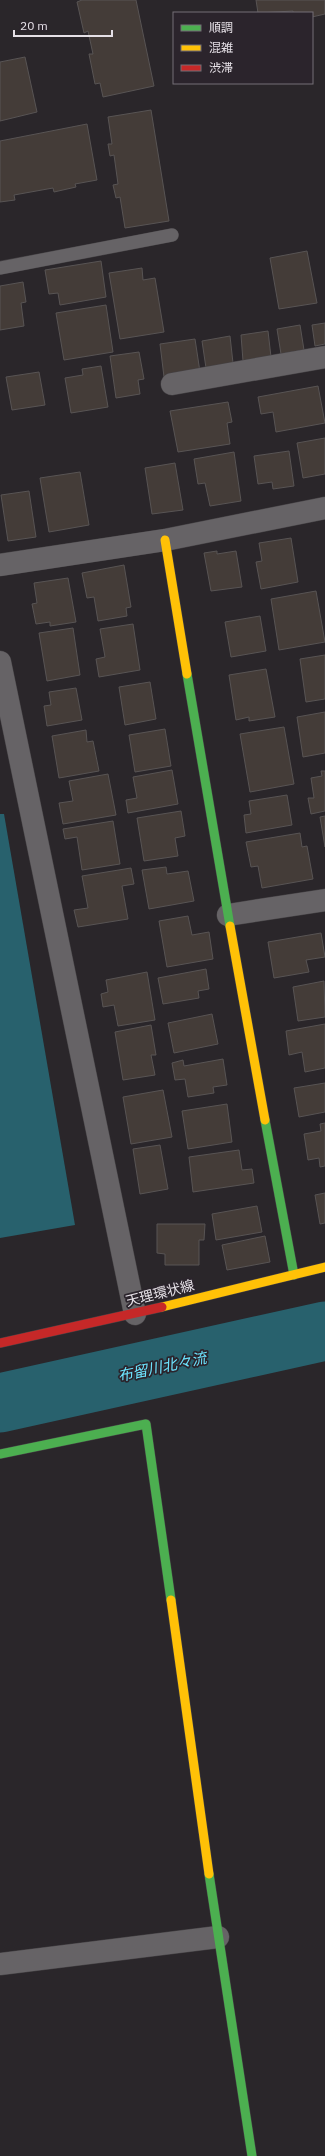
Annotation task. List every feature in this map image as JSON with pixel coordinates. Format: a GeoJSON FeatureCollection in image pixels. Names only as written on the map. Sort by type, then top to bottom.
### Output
{"type":"FeatureCollection","features":[{"type":"Feature","properties":{"kind":"street"},"geometry":{"type":"LineString","coordinates":[[172,384],[325,357]]}},
{"type":"Feature","properties":{"kind":"street"},"geometry":{"type":"LineString","coordinates":[[0,565],[165,540],[325,508]]}},
{"type":"Feature","properties":{"kind":"street"},"geometry":{"type":"LineString","coordinates":[[165,540],[228,915],[294,1275]]}},
{"type":"Feature","properties":{"kind":"street"},"geometry":{"type":"LineString","coordinates":[[0,662],[135,1314]]}},
{"type":"Feature","properties":{"kind":"street"},"geometry":{"type":"LineString","coordinates":[[228,915],[325,900]]}},
{"type":"Feature","properties":{"kind":"street","name":"天理環状線"},"geometry":{"type":"LineString","coordinates":[[0,1343],[135,1314],[325,1267]]}},
{"type":"Feature","properties":{"kind":"street"},"geometry":{"type":"LineString","coordinates":[[0,1454],[146,1424],[218,1938],[252,2156]]}},
{"type":"Feature","properties":{"kind":"street"},"geometry":{"type":"LineString","coordinates":[[0,1964],[218,1938]]}},
{"type":"Feature","properties":{"kind":"lane"},"geometry":{"type":"LineString","coordinates":[[0,268],[172,235]]}},
{"type":"Feature","properties":{"kind":"water"},"geometry":{"type":"Polygon","coordinates":[[[0,814],[4,814],[75,1225],[0,1238],[0,814]]]}},
{"type":"Feature","properties":{"kind":"building"},"geometry":{"type":"Polygon","coordinates":[[[82,0],[136,0],[154,86],[103,97],[100,83],[95,84],[89,54],[93,54],[88,31],[84,33],[77,2],[82,0]]]}},
{"type":"Feature","properties":{"kind":"building"},"geometry":{"type":"Polygon","coordinates":[[[256,0],[325,0],[325,14],[313,17],[313,12],[258,12],[256,0]]]}},
{"type":"Feature","properties":{"kind":"building"},"geometry":{"type":"Polygon","coordinates":[[[25,57],[37,112],[0,121],[0,62],[25,57]]]}},
{"type":"Feature","properties":{"kind":"building"},"geometry":{"type":"Polygon","coordinates":[[[151,110],[169,221],[125,228],[120,197],[116,198],[113,185],[118,184],[114,155],[110,156],[108,144],[112,144],[108,117],[151,110]]]}},
{"type":"Feature","properties":{"kind":"building"},"geometry":{"type":"Polygon","coordinates":[[[87,124],[97,180],[75,184],[76,187],[54,192],[53,188],[14,195],[15,200],[0,202],[0,141],[87,124]]]}},
{"type":"Feature","properties":{"kind":"building"},"geometry":{"type":"Polygon","coordinates":[[[307,251],[317,303],[279,309],[270,258],[307,251]]]}},
{"type":"Feature","properties":{"kind":"building"},"geometry":{"type":"Polygon","coordinates":[[[101,261],[106,297],[60,305],[58,293],[49,294],[45,270],[101,261]]]}},
{"type":"Feature","properties":{"kind":"building"},"geometry":{"type":"Polygon","coordinates":[[[142,268],[143,280],[155,278],[164,332],[120,339],[109,273],[142,268]]]}},
{"type":"Feature","properties":{"kind":"building"},"geometry":{"type":"Polygon","coordinates":[[[23,282],[26,302],[21,303],[24,326],[0,330],[0,286],[23,282]]]}},
{"type":"Feature","properties":{"kind":"building"},"geometry":{"type":"Polygon","coordinates":[[[106,305],[113,352],[64,360],[56,313],[106,305]]]}},
{"type":"Feature","properties":{"kind":"building"},"geometry":{"type":"Polygon","coordinates":[[[325,323],[325,344],[315,346],[312,325],[325,323]]]}},
{"type":"Feature","properties":{"kind":"building"},"geometry":{"type":"Polygon","coordinates":[[[300,325],[304,350],[281,354],[277,329],[300,325]]]}},
{"type":"Feature","properties":{"kind":"building"},"geometry":{"type":"Polygon","coordinates":[[[268,331],[271,357],[243,361],[241,335],[268,331]]]}},
{"type":"Feature","properties":{"kind":"building"},"geometry":{"type":"Polygon","coordinates":[[[230,336],[233,363],[206,368],[202,341],[230,336]]]}},
{"type":"Feature","properties":{"kind":"building"},"geometry":{"type":"Polygon","coordinates":[[[195,339],[200,372],[164,377],[160,344],[195,339]]]}},
{"type":"Feature","properties":{"kind":"building"},"geometry":{"type":"Polygon","coordinates":[[[139,352],[144,379],[138,380],[140,394],[116,398],[110,356],[139,352]]]}},
{"type":"Feature","properties":{"kind":"building"},"geometry":{"type":"Polygon","coordinates":[[[101,366],[108,407],[71,413],[65,378],[83,375],[82,369],[101,366]]]}},
{"type":"Feature","properties":{"kind":"building"},"geometry":{"type":"Polygon","coordinates":[[[39,372],[45,405],[12,410],[6,377],[39,372]]]}},
{"type":"Feature","properties":{"kind":"building"},"geometry":{"type":"Polygon","coordinates":[[[318,386],[325,423],[276,432],[273,412],[261,414],[258,397],[318,386]]]}},
{"type":"Feature","properties":{"kind":"building"},"geometry":{"type":"Polygon","coordinates":[[[228,402],[232,422],[227,423],[230,444],[178,452],[170,411],[228,402]]]}},
{"type":"Feature","properties":{"kind":"building"},"geometry":{"type":"Polygon","coordinates":[[[325,438],[325,474],[303,478],[297,443],[325,438]]]}},
{"type":"Feature","properties":{"kind":"building"},"geometry":{"type":"Polygon","coordinates":[[[289,451],[294,486],[273,489],[272,482],[258,484],[254,456],[289,451]]]}},
{"type":"Feature","properties":{"kind":"building"},"geometry":{"type":"Polygon","coordinates":[[[234,452],[241,501],[210,506],[205,483],[198,484],[194,459],[234,452]]]}},
{"type":"Feature","properties":{"kind":"building"},"geometry":{"type":"Polygon","coordinates":[[[175,463],[183,510],[152,514],[145,468],[175,463]]]}},
{"type":"Feature","properties":{"kind":"building"},"geometry":{"type":"Polygon","coordinates":[[[80,472],[89,525],[49,532],[40,478],[80,472]]]}},
{"type":"Feature","properties":{"kind":"building"},"geometry":{"type":"Polygon","coordinates":[[[29,491],[36,537],[8,541],[1,495],[29,491]]]}},
{"type":"Feature","properties":{"kind":"building"},"geometry":{"type":"Polygon","coordinates":[[[291,538],[298,582],[261,589],[256,562],[262,561],[259,543],[291,538]]]}},
{"type":"Feature","properties":{"kind":"building"},"geometry":{"type":"Polygon","coordinates":[[[217,551],[217,554],[236,551],[242,587],[211,591],[204,553],[217,551]]]}},
{"type":"Feature","properties":{"kind":"building"},"geometry":{"type":"Polygon","coordinates":[[[124,565],[131,607],[126,608],[127,616],[98,621],[94,597],[87,598],[82,573],[124,565]]]}},
{"type":"Feature","properties":{"kind":"building"},"geometry":{"type":"Polygon","coordinates":[[[68,578],[76,622],[50,626],[50,622],[36,624],[32,604],[37,603],[34,583],[68,578]]]}},
{"type":"Feature","properties":{"kind":"building"},"geometry":{"type":"Polygon","coordinates":[[[316,591],[325,642],[279,650],[271,599],[316,591]]]}},
{"type":"Feature","properties":{"kind":"building"},"geometry":{"type":"Polygon","coordinates":[[[260,616],[266,651],[231,657],[225,622],[260,616]]]}},
{"type":"Feature","properties":{"kind":"building"},"geometry":{"type":"Polygon","coordinates":[[[133,624],[140,670],[99,677],[96,659],[105,657],[100,629],[133,624]]]}},
{"type":"Feature","properties":{"kind":"building"},"geometry":{"type":"Polygon","coordinates":[[[73,628],[80,675],[47,681],[39,633],[73,628]]]}},
{"type":"Feature","properties":{"kind":"building"},"geometry":{"type":"Polygon","coordinates":[[[325,655],[325,699],[306,702],[300,659],[325,655]]]}},
{"type":"Feature","properties":{"kind":"building"},"geometry":{"type":"Polygon","coordinates":[[[266,669],[275,717],[249,721],[249,717],[236,720],[229,675],[266,669]]]}},
{"type":"Feature","properties":{"kind":"building"},"geometry":{"type":"Polygon","coordinates":[[[150,682],[156,719],[125,725],[119,687],[150,682]]]}},
{"type":"Feature","properties":{"kind":"building"},"geometry":{"type":"Polygon","coordinates":[[[76,688],[82,720],[47,726],[44,706],[51,705],[49,692],[76,688]]]}},
{"type":"Feature","properties":{"kind":"building"},"geometry":{"type":"Polygon","coordinates":[[[325,712],[325,753],[303,757],[297,717],[325,712]]]}},
{"type":"Feature","properties":{"kind":"building"},"geometry":{"type":"Polygon","coordinates":[[[284,727],[294,784],[250,792],[240,734],[284,727]]]}},
{"type":"Feature","properties":{"kind":"building"},"geometry":{"type":"Polygon","coordinates":[[[165,729],[171,766],[135,772],[129,735],[165,729]]]}},
{"type":"Feature","properties":{"kind":"building"},"geometry":{"type":"Polygon","coordinates":[[[86,730],[87,742],[93,741],[99,771],[59,778],[52,736],[86,730]]]}},
{"type":"Feature","properties":{"kind":"building"},"geometry":{"type":"Polygon","coordinates":[[[172,770],[178,804],[128,813],[126,800],[137,798],[133,777],[172,770]]]}},
{"type":"Feature","properties":{"kind":"building"},"geometry":{"type":"Polygon","coordinates":[[[321,771],[325,771],[325,811],[311,814],[308,798],[314,798],[311,778],[322,776],[321,771]]]}},
{"type":"Feature","properties":{"kind":"building"},"geometry":{"type":"Polygon","coordinates":[[[108,774],[116,815],[63,824],[59,803],[73,801],[69,781],[108,774]]]}},
{"type":"Feature","properties":{"kind":"building"},"geometry":{"type":"Polygon","coordinates":[[[287,795],[292,825],[246,833],[244,815],[251,814],[249,801],[287,795]]]}},
{"type":"Feature","properties":{"kind":"building"},"geometry":{"type":"Polygon","coordinates":[[[181,811],[185,836],[175,838],[178,856],[144,861],[137,818],[181,811]]]}},
{"type":"Feature","properties":{"kind":"building"},"geometry":{"type":"Polygon","coordinates":[[[325,816],[325,847],[320,817],[325,816]]]}},
{"type":"Feature","properties":{"kind":"building"},"geometry":{"type":"Polygon","coordinates":[[[113,821],[120,864],[82,870],[77,837],[65,839],[63,829],[113,821]]]}},
{"type":"Feature","properties":{"kind":"building"},"geometry":{"type":"Polygon","coordinates":[[[300,833],[302,847],[307,846],[313,879],[262,888],[258,866],[251,867],[246,842],[300,833]]]}},
{"type":"Feature","properties":{"kind":"building"},"geometry":{"type":"Polygon","coordinates":[[[166,867],[167,874],[188,871],[194,901],[149,909],[142,870],[166,867]]]}},
{"type":"Feature","properties":{"kind":"building"},"geometry":{"type":"Polygon","coordinates":[[[131,868],[134,884],[122,886],[128,919],[78,927],[74,910],[88,908],[82,876],[131,868]]]}},
{"type":"Feature","properties":{"kind":"building"},"geometry":{"type":"Polygon","coordinates":[[[188,916],[192,935],[209,932],[213,959],[167,967],[159,921],[188,916]]]}},
{"type":"Feature","properties":{"kind":"building"},"geometry":{"type":"Polygon","coordinates":[[[321,933],[325,957],[306,960],[309,972],[274,978],[268,942],[321,933]]]}},
{"type":"Feature","properties":{"kind":"building"},"geometry":{"type":"Polygon","coordinates":[[[206,969],[209,989],[198,991],[199,998],[163,1004],[158,978],[206,969]]]}},
{"type":"Feature","properties":{"kind":"building"},"geometry":{"type":"Polygon","coordinates":[[[147,972],[155,1020],[118,1026],[114,1005],[103,1007],[101,994],[108,992],[106,980],[147,972]]]}},
{"type":"Feature","properties":{"kind":"building"},"geometry":{"type":"Polygon","coordinates":[[[324,981],[325,1017],[298,1021],[293,987],[324,981]]]}},
{"type":"Feature","properties":{"kind":"building"},"geometry":{"type":"Polygon","coordinates":[[[212,1014],[218,1044],[174,1053],[168,1023],[212,1014]]]}},
{"type":"Feature","properties":{"kind":"building"},"geometry":{"type":"Polygon","coordinates":[[[325,1024],[325,1068],[305,1072],[302,1052],[289,1055],[286,1031],[325,1024]]]}},
{"type":"Feature","properties":{"kind":"building"},"geometry":{"type":"Polygon","coordinates":[[[151,1025],[156,1055],[151,1055],[155,1075],[123,1080],[115,1032],[151,1025]]]}},
{"type":"Feature","properties":{"kind":"building"},"geometry":{"type":"Polygon","coordinates":[[[223,1059],[227,1085],[213,1087],[214,1093],[188,1097],[185,1079],[175,1080],[172,1063],[183,1060],[184,1066],[223,1059]]]}},
{"type":"Feature","properties":{"kind":"building"},"geometry":{"type":"Polygon","coordinates":[[[325,1083],[325,1112],[299,1117],[294,1088],[325,1083]]]}},
{"type":"Feature","properties":{"kind":"building"},"geometry":{"type":"Polygon","coordinates":[[[163,1090],[172,1137],[131,1144],[123,1097],[163,1090]]]}},
{"type":"Feature","properties":{"kind":"building"},"geometry":{"type":"Polygon","coordinates":[[[227,1104],[232,1142],[188,1149],[182,1111],[227,1104]]]}},
{"type":"Feature","properties":{"kind":"building"},"geometry":{"type":"Polygon","coordinates":[[[325,1123],[325,1166],[320,1167],[319,1158],[308,1160],[304,1134],[321,1131],[320,1124],[325,1123]]]}},
{"type":"Feature","properties":{"kind":"building"},"geometry":{"type":"Polygon","coordinates":[[[160,1145],[168,1189],[140,1194],[133,1149],[160,1145]]]}},
{"type":"Feature","properties":{"kind":"building"},"geometry":{"type":"Polygon","coordinates":[[[239,1150],[242,1170],[252,1169],[254,1183],[193,1192],[189,1157],[239,1150]]]}},
{"type":"Feature","properties":{"kind":"building"},"geometry":{"type":"Polygon","coordinates":[[[325,1193],[325,1223],[320,1224],[315,1195],[325,1193]]]}},
{"type":"Feature","properties":{"kind":"building"},"geometry":{"type":"Polygon","coordinates":[[[257,1206],[262,1232],[216,1240],[212,1214],[257,1206]]]}},
{"type":"Feature","properties":{"kind":"building"},"geometry":{"type":"Polygon","coordinates":[[[157,1224],[205,1224],[204,1240],[199,1240],[199,1265],[165,1265],[165,1254],[157,1253],[157,1224]]]}},
{"type":"Feature","properties":{"kind":"building"},"geometry":{"type":"Polygon","coordinates":[[[265,1236],[270,1262],[227,1270],[222,1245],[265,1236]]]}},
{"type":"Feature","properties":{"kind":"waterway","name":"布留川北々流"},"geometry":{"type":"LineString","coordinates":[[0,1403],[325,1331]]}},
{"type":"Feature","properties":{"kind":"traffic: fast"},"geometry":{"type":"LineString","coordinates":[[187,674],[230,926]]}},
{"type":"Feature","properties":{"kind":"traffic: fast"},"geometry":{"type":"LineString","coordinates":[[265,1120],[294,1275]]}},
{"type":"Feature","properties":{"kind":"traffic: fast"},"geometry":{"type":"LineString","coordinates":[[0,1454],[146,1424],[171,1600]]}},
{"type":"Feature","properties":{"kind":"traffic: fast"},"geometry":{"type":"LineString","coordinates":[[209,1874],[252,2156]]}},
{"type":"Feature","properties":{"kind":"traffic: slow"},"geometry":{"type":"LineString","coordinates":[[165,540],[187,674]]}},
{"type":"Feature","properties":{"kind":"traffic: slow"},"geometry":{"type":"LineString","coordinates":[[230,926],[265,1120]]}},
{"type":"Feature","properties":{"kind":"traffic: slow"},"geometry":{"type":"LineString","coordinates":[[162,1307],[325,1267]]}},
{"type":"Feature","properties":{"kind":"traffic: slow"},"geometry":{"type":"LineString","coordinates":[[171,1600],[209,1874]]}},
{"type":"Feature","properties":{"kind":"traffic: jam"},"geometry":{"type":"LineString","coordinates":[[0,1343],[162,1307]]}}]}
